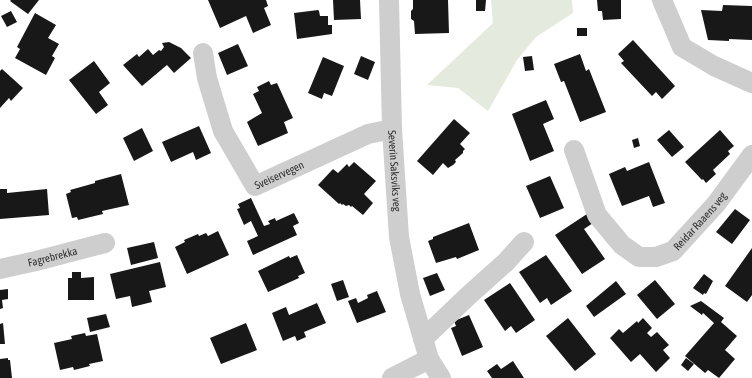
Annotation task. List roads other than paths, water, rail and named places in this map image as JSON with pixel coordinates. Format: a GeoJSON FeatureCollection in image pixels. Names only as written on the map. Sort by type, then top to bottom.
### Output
{"type":"FeatureCollection","features":[{"type":"Feature","properties":{"kind":"street","name":"Severin Saksviks veg"},"geometry":{"type":"LineString","coordinates":[[389,0],[392,128],[399,238],[410,294],[428,359],[441,378]]}},
{"type":"Feature","properties":{"kind":"street"},"geometry":{"type":"LineString","coordinates":[[662,0],[682,47],[714,66],[752,82]]}},
{"type":"Feature","properties":{"kind":"street","name":"Sveiservegen"},"geometry":{"type":"LineString","coordinates":[[203,53],[207,78],[223,131],[255,186],[368,134],[392,128]]}},
{"type":"Feature","properties":{"kind":"street","name":"Reidar Raaens veg"},"geometry":{"type":"LineString","coordinates":[[574,150],[597,215],[622,245],[639,257],[656,257],[672,251],[716,204],[752,155]]}},
{"type":"Feature","properties":{"kind":"street"},"geometry":{"type":"LineString","coordinates":[[423,339],[506,262],[524,242]]}},
{"type":"Feature","properties":{"kind":"street","name":"Fagrebrekka"},"geometry":{"type":"LineString","coordinates":[[0,269],[105,243]]}},
{"type":"Feature","properties":{"kind":"street"},"geometry":{"type":"LineString","coordinates":[[392,378],[428,359]]}}]}
